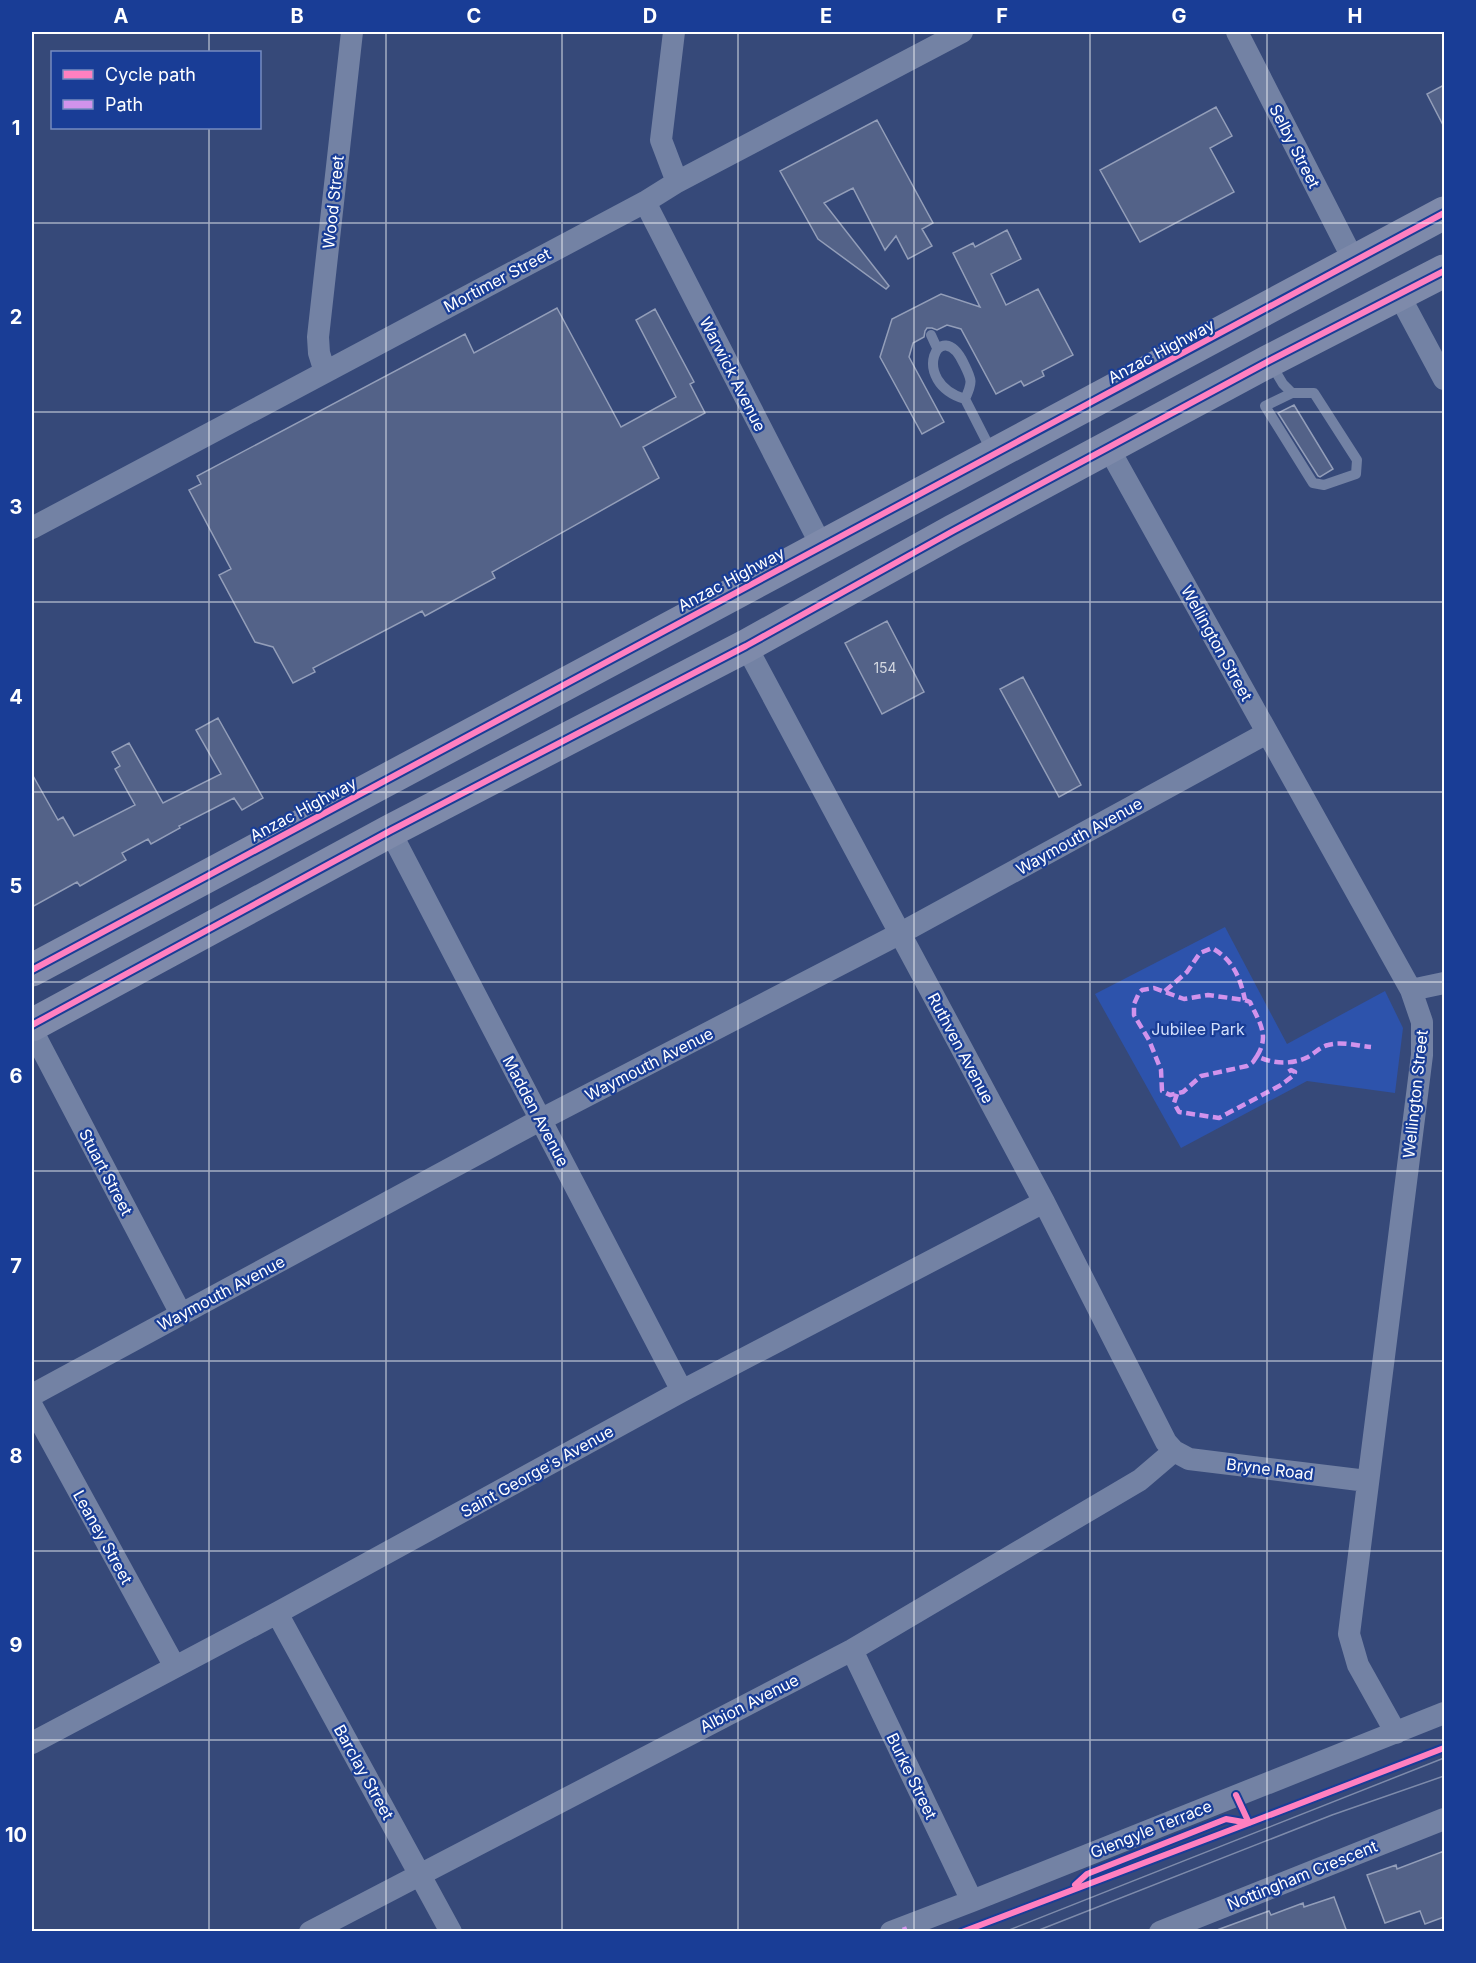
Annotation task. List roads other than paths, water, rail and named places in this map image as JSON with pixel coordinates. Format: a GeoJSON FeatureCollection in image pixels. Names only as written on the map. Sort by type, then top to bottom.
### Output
{"type":"FeatureCollection","features":[{"type":"Feature","properties":{"kind":"highway","name":"Anzac Highway"},"geometry":{"type":"LineString","coordinates":[[32,970],[822,546],[1251,319],[1444,213]]}},
{"type":"Feature","properties":{"kind":"highway"},"geometry":{"type":"LineString","coordinates":[[32,1025],[390,831],[746,646],[953,531],[1269,361],[1444,271]]}},
{"type":"Feature","properties":{"kind":"highway"},"geometry":{"type":"LineString","coordinates":[[1251,319],[1247,334],[1255,343],[1281,340],[1304,345]]}},
{"type":"Feature","properties":{"kind":"highway"},"geometry":{"type":"LineString","coordinates":[[1194,349],[1209,347],[1225,354],[1233,361],[1234,368],[1230,383]]}},
{"type":"Feature","properties":{"kind":"highway"},"geometry":{"type":"LineString","coordinates":[[929,490],[953,531]]}},
{"type":"Feature","properties":{"kind":"highway"},"geometry":{"type":"LineString","coordinates":[[313,819],[324,828],[336,830],[345,831],[372,825],[390,831]]}},
{"type":"Feature","properties":{"kind":"highway"},"geometry":{"type":"LineString","coordinates":[[114,926],[145,929],[154,933],[159,938],[163,952]]}},
{"type":"Feature","properties":{"kind":"street","name":"Wood Street"},"geometry":{"type":"LineString","coordinates":[[325,372],[319,353],[318,337],[352,32]]}},
{"type":"Feature","properties":{"kind":"street"},"geometry":{"type":"LineString","coordinates":[[674,32],[661,140],[677,182]]}},
{"type":"Feature","properties":{"kind":"street","name":"Mortimer Street"},"geometry":{"type":"LineString","coordinates":[[32,528],[962,32]]}},
{"type":"Feature","properties":{"kind":"street","name":"Selby Street"},"geometry":{"type":"LineString","coordinates":[[1237,32],[1354,261]]}},
{"type":"Feature","properties":{"kind":"street","name":"Warwick Avenue"},"geometry":{"type":"LineString","coordinates":[[645,202],[822,546]]}},
{"type":"Feature","properties":{"kind":"street"},"geometry":{"type":"LineString","coordinates":[[1399,295],[1444,379]]}},
{"type":"Feature","properties":{"kind":"street","name":"Wellington Street"},"geometry":{"type":"LineString","coordinates":[[1109,448],[1411,990],[1422,1022],[1422,1055],[1349,1634],[1358,1665],[1396,1732]]}},
{"type":"Feature","properties":{"kind":"street","name":"Ruthven Avenue"},"geometry":{"type":"LineString","coordinates":[[746,646],[1044,1202],[1166,1442],[1174,1451]]}},
{"type":"Feature","properties":{"kind":"street","name":"Waymouth Avenue"},"geometry":{"type":"LineString","coordinates":[[32,1395],[540,1120],[899,934],[1268,733]]}},
{"type":"Feature","properties":{"kind":"street","name":"Madden Avenue"},"geometry":{"type":"LineString","coordinates":[[390,831],[682,1391]]}},
{"type":"Feature","properties":{"kind":"street"},"geometry":{"type":"LineString","coordinates":[[1411,990],[1444,983]]}},
{"type":"Feature","properties":{"kind":"street","name":"Stuart Street"},"geometry":{"type":"LineString","coordinates":[[32,1030],[181,1314]]}},
{"type":"Feature","properties":{"kind":"street","name":"Saint George's Avenue"},"geometry":{"type":"LineString","coordinates":[[32,1743],[277,1613],[682,1391],[1044,1202]]}},
{"type":"Feature","properties":{"kind":"street","name":"Leaney Street"},"geometry":{"type":"LineString","coordinates":[[32,1406],[175,1668]]}},
{"type":"Feature","properties":{"kind":"street","name":"Bryne Road"},"geometry":{"type":"LineString","coordinates":[[1174,1451],[1189,1459],[1367,1481]]}},
{"type":"Feature","properties":{"kind":"street","name":"Albion Avenue"},"geometry":{"type":"LineString","coordinates":[[310,1932],[852,1650],[1140,1480],[1174,1451]]}},
{"type":"Feature","properties":{"kind":"street","name":"Barclay Street"},"geometry":{"type":"LineString","coordinates":[[277,1613],[451,1932]]}},
{"type":"Feature","properties":{"kind":"street","name":"Burke Street"},"geometry":{"type":"LineString","coordinates":[[852,1650],[972,1901]]}},
{"type":"Feature","properties":{"kind":"street","name":"Glengyle Terrace"},"geometry":{"type":"LineString","coordinates":[[891,1932],[1444,1713]]}},
{"type":"Feature","properties":{"kind":"street","name":"Nottingham Crescent"},"geometry":{"type":"LineString","coordinates":[[1160,1932],[1444,1819]]}},
{"type":"Feature","properties":{"kind":"lane"},"geometry":{"type":"LineString","coordinates":[[931,335],[937,348]]}},
{"type":"Feature","properties":{"kind":"lane"},"geometry":{"type":"LineString","coordinates":[[965,399],[972,385],[971,377],[960,354],[951,347],[943,345],[937,348],[933,357],[936,375],[945,390],[965,399],[994,456]]}},
{"type":"Feature","properties":{"kind":"lane"},"geometry":{"type":"LineString","coordinates":[[1269,361],[1283,384],[1292,393],[1314,393],[1357,460],[1356,474],[1324,484],[1313,483],[1265,406],[1292,393]]}},
{"type":"Feature","properties":{"kind":"tram line"},"geometry":{"type":"LineString","coordinates":[[1004,1932],[1444,1758]]}},
{"type":"Feature","properties":{"kind":"tram line"},"geometry":{"type":"LineString","coordinates":[[1034,1932],[1332,1815],[1444,1776]]}},
{"type":"Feature","properties":{"kind":"park label","name":"Jubilee Park"},"geometry":{"type":"Point","coordinates":[1198,1029]}}]}
